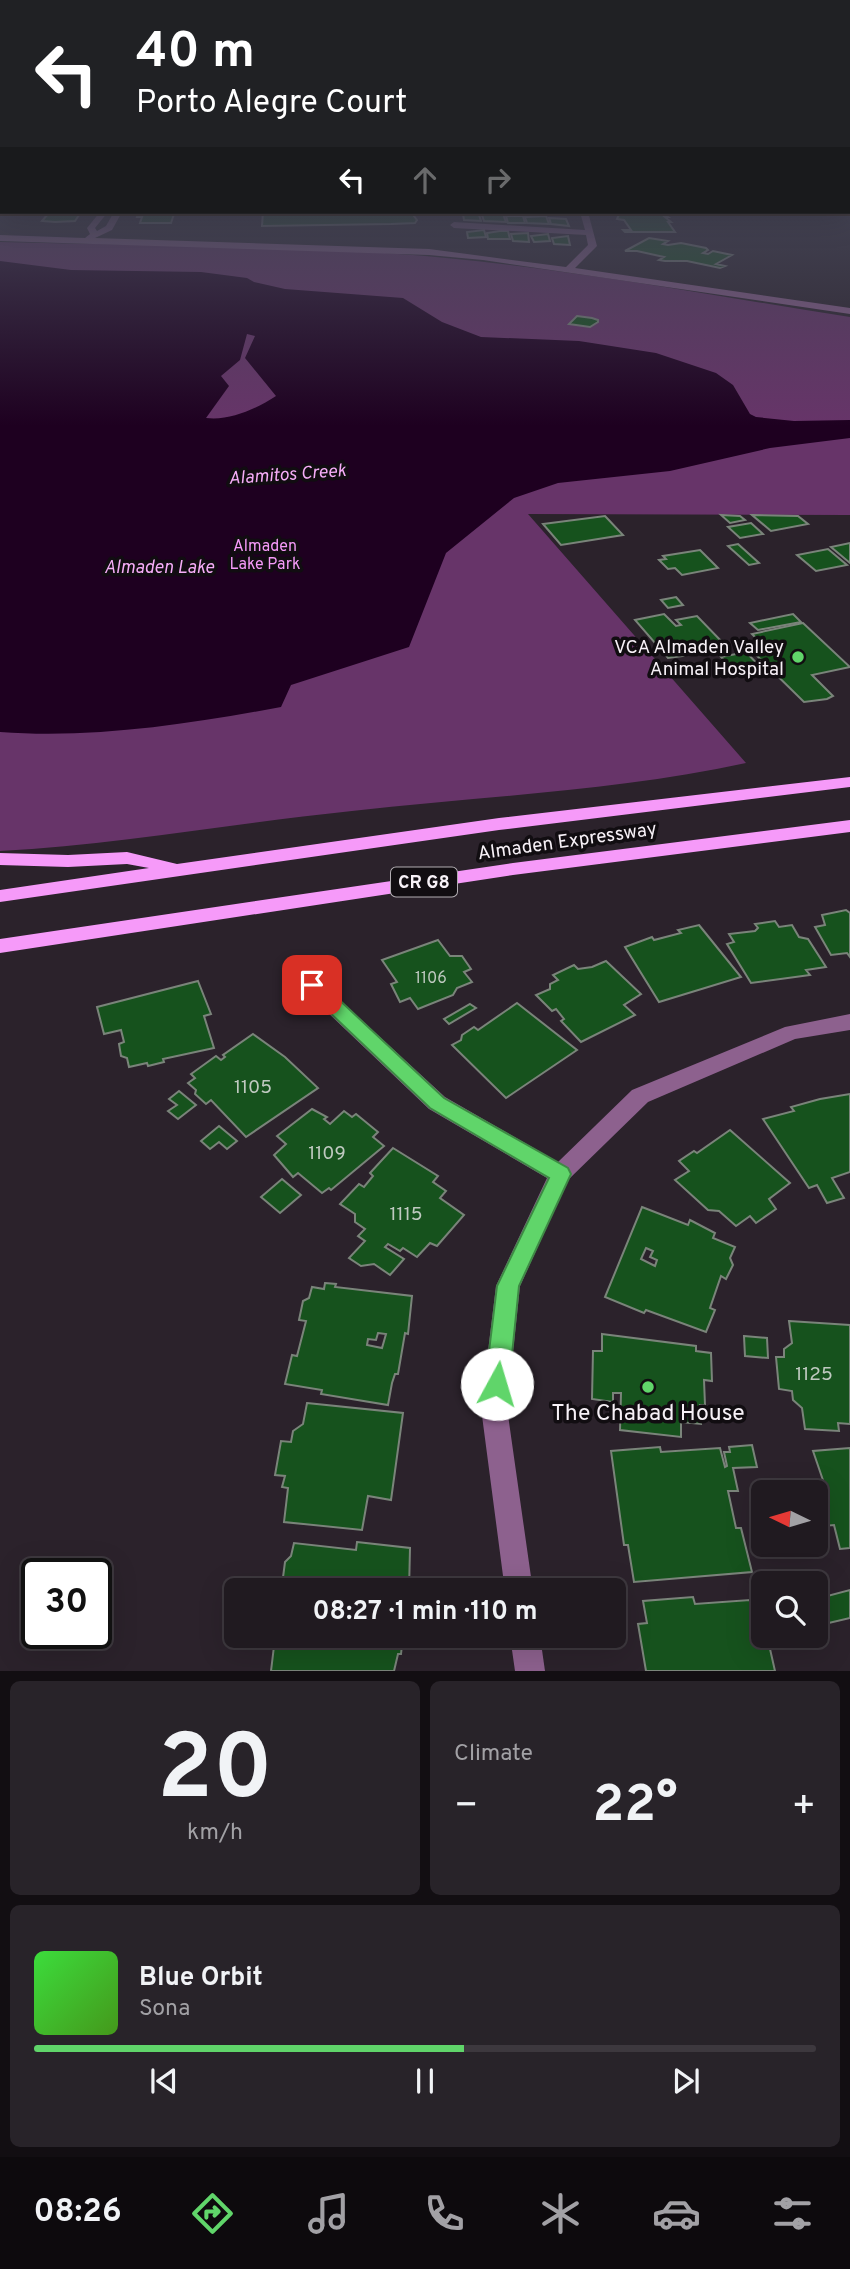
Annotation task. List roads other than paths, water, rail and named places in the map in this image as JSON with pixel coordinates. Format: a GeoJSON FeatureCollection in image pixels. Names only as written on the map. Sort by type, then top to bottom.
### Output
{"type":"FeatureCollection","features":[{"type":"Feature","properties":{"kind":"main road","name":"Almaden Expressway"},"geometry":{"type":"LineString","coordinates":[[0,896],[499,824],[850,782]]}},
{"type":"Feature","properties":{"kind":"main road","name":"Almaden Expressway"},"geometry":{"type":"LineString","coordinates":[[0,946],[513,869],[850,826]]}},
{"type":"Feature","properties":{"kind":"main road"},"geometry":{"type":"LineString","coordinates":[[0,859],[68,862],[127,858],[180,870]]}},
{"type":"Feature","properties":{"kind":"street"},"geometry":{"type":"LineString","coordinates":[[568,270],[850,311]]}},
{"type":"Feature","properties":{"kind":"street"},"geometry":{"type":"LineString","coordinates":[[632,270],[850,303]]}},
{"type":"Feature","properties":{"kind":"street"},"geometry":{"type":"LineString","coordinates":[[312,985],[437,1103],[560,1174]]}},
{"type":"Feature","properties":{"kind":"street"},"geometry":{"type":"LineString","coordinates":[[517,1578],[494,1408],[508,1286],[560,1174],[640,1096],[792,1032],[850,1022]]}},
{"type":"Feature","properties":{"kind":"street"},"geometry":{"type":"LineString","coordinates":[[527,1648],[530,1671]]}},
{"type":"Feature","properties":{"kind":"water","name":"Almaden Lake"},"geometry":{"type":"Polygon","coordinates":[[[0,270],[201,272],[247,278],[285,289],[403,298],[442,322],[481,337],[579,341],[656,353],[716,373],[733,385],[750,414],[756,417],[794,421],[850,420],[850,438],[770,448],[670,471],[558,483],[514,498],[446,553],[409,647],[291,685],[281,707],[212,719],[106,732],[0,732],[0,270]],[[247,334],[240,360],[221,376],[229,386],[206,418],[224,418],[242,413],[276,396],[245,358],[255,336],[247,334]]]}},
{"type":"Feature","properties":{"kind":"place","name":"VCA Almaden Valley Animal Hospital"},"geometry":{"type":"Point","coordinates":[798,657]}},
{"type":"Feature","properties":{"kind":"place","name":"The Chabad House"},"geometry":{"type":"Point","coordinates":[648,1387]}},
{"type":"Feature","properties":{"kind":"water label","name":"Alamitos Creek"},"geometry":{"type":"Point","coordinates":[287,474]}},
{"type":"Feature","properties":{"kind":"park label","name":"Almaden Lake Park"},"geometry":{"type":"Point","coordinates":[265,554]}}]}
